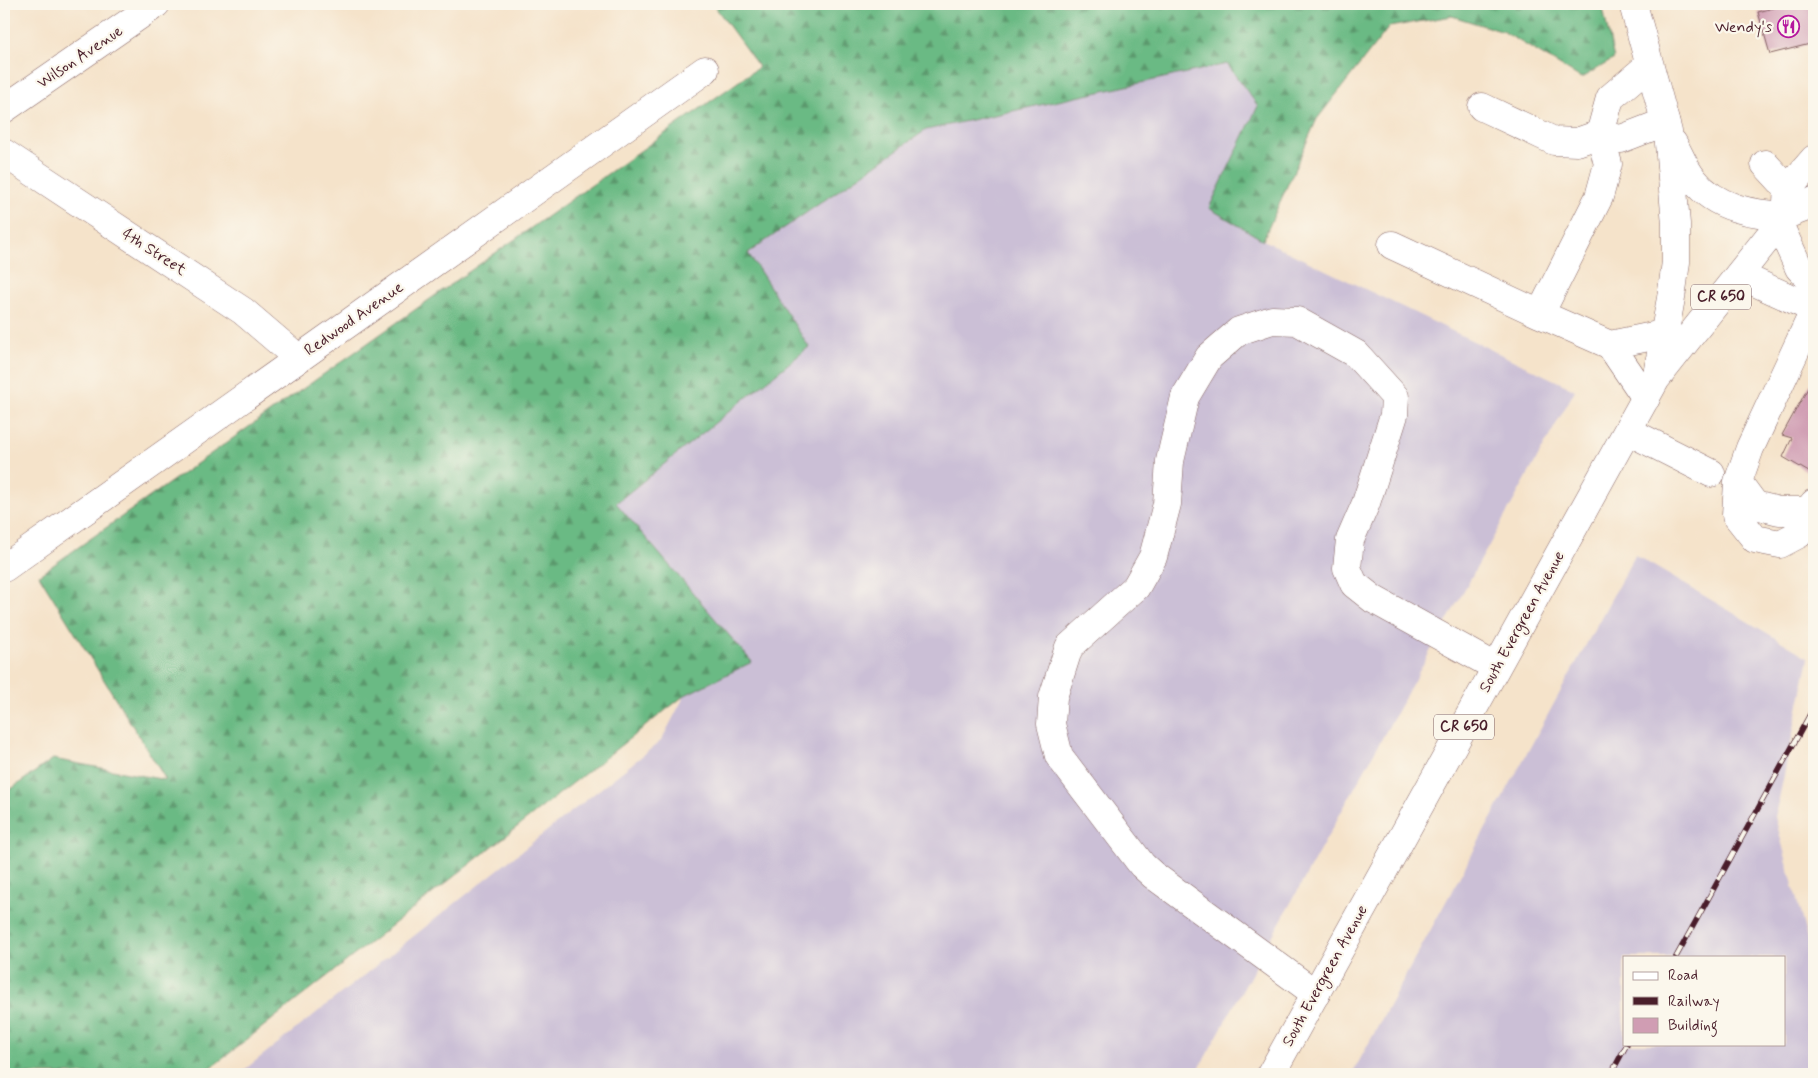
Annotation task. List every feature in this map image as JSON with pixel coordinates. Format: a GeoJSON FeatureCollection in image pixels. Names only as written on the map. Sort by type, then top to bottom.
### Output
{"type":"FeatureCollection","features":[{"type":"Feature","properties":{"kind":"main road","name":"Wilson Avenue"},"geometry":{"type":"LineString","coordinates":[[4,110],[156,4]]}},
{"type":"Feature","properties":{"kind":"main road"},"geometry":{"type":"LineString","coordinates":[[1633,4],[1667,127],[1694,181],[1724,203],[1743,211],[1764,215],[1784,209]]}},
{"type":"Feature","properties":{"kind":"main road"},"geometry":{"type":"LineString","coordinates":[[1540,314],[1599,197],[1608,164],[1600,134],[1610,98],[1649,65]]}},
{"type":"Feature","properties":{"kind":"main road","name":"Redwood Avenue"},"geometry":{"type":"LineString","coordinates":[[4,568],[705,70]]}},
{"type":"Feature","properties":{"kind":"main road"},"geometry":{"type":"LineString","coordinates":[[1482,107],[1554,141],[1577,142],[1600,134],[1621,139],[1667,127]]}},
{"type":"Feature","properties":{"kind":"main road"},"geometry":{"type":"LineString","coordinates":[[1651,388],[1671,298],[1676,262],[1676,224],[1667,127]]}},
{"type":"Feature","properties":{"kind":"main road","name":"4th Street"},"geometry":{"type":"LineString","coordinates":[[4,153],[243,311],[298,358]]}},
{"type":"Feature","properties":{"kind":"main road","name":"South Evergreen Avenue"},"geometry":{"type":"LineString","coordinates":[[1271,1074],[1651,388],[1739,275],[1784,209],[1814,159]]}},
{"type":"Feature","properties":{"kind":"main road"},"geometry":{"type":"LineString","coordinates":[[1765,164],[1784,209],[1799,268],[1814,284]]}},
{"type":"Feature","properties":{"kind":"main road","name":"South Evergreen Avenue"},"geometry":{"type":"LineString","coordinates":[[1784,209],[1807,207],[1814,200]]}},
{"type":"Feature","properties":{"kind":"main road"},"geometry":{"type":"LineString","coordinates":[[1392,245],[1610,345],[1651,388]]}},
{"type":"Feature","properties":{"kind":"main road"},"geometry":{"type":"LineString","coordinates":[[1739,275],[1814,310],[1750,448],[1738,482],[1755,505],[1779,511],[1811,507]]}},
{"type":"Feature","properties":{"kind":"main road"},"geometry":{"type":"LineString","coordinates":[[1316,994],[1152,875],[1142,865],[1059,756],[1051,724],[1053,697],[1069,647],[1136,587],[1153,557],[1167,504],[1170,461],[1185,397],[1209,357],[1239,331],[1272,320],[1297,321],[1356,354],[1395,397],[1394,415],[1366,503],[1350,540],[1347,568],[1354,584],[1373,599],[1496,667]]}},
{"type":"Feature","properties":{"kind":"main road"},"geometry":{"type":"LineString","coordinates":[[1610,345],[1663,334]]}},
{"type":"Feature","properties":{"kind":"main road"},"geometry":{"type":"LineString","coordinates":[[1628,431],[1711,473]]}},
{"type":"Feature","properties":{"kind":"shaded area"},"geometry":{"type":"Polygon","coordinates":[[[1227,64],[1258,106],[1209,208],[1263,240],[1575,390],[1196,1074],[239,1074],[661,741],[685,695],[752,662],[616,503],[809,347],[747,254],[926,130],[1227,64]]]}},
{"type":"Feature","properties":{"kind":"shaded area"},"geometry":{"type":"Polygon","coordinates":[[[1635,555],[1809,658],[1775,817],[1814,965],[1814,1074],[1352,1074],[1635,555]]]}},
{"type":"Feature","properties":{"kind":"green space"},"geometry":{"type":"Polygon","coordinates":[[[713,4],[1602,4],[1614,59],[1581,78],[1504,32],[1452,16],[1389,27],[1317,119],[1263,240],[1209,208],[1258,106],[1227,64],[926,130],[748,253],[809,347],[616,503],[752,662],[685,695],[203,1074],[4,1074],[4,794],[53,759],[166,780],[39,575],[759,67],[713,4]]]}},
{"type":"Feature","properties":{"kind":"building","name":"Wendy's"},"geometry":{"type":"Polygon","coordinates":[[[1789,4],[1814,4],[1814,43],[1770,54],[1758,12],[1789,4]]]}},
{"type":"Feature","properties":{"kind":"building"},"geometry":{"type":"Polygon","coordinates":[[[1814,377],[1814,475],[1783,457],[1792,438],[1782,435],[1814,377]]]}},
{"type":"Feature","properties":{"kind":"railway"},"geometry":{"type":"LineString","coordinates":[[1677,956],[1814,707]]}},
{"type":"Feature","properties":{"kind":"railway"},"geometry":{"type":"LineString","coordinates":[[1611,1074],[1626,1046]]}},
{"type":"Feature","properties":{"kind":"place","name":"Wendy's"},"geometry":{"type":"Point","coordinates":[1788,27]}}]}
